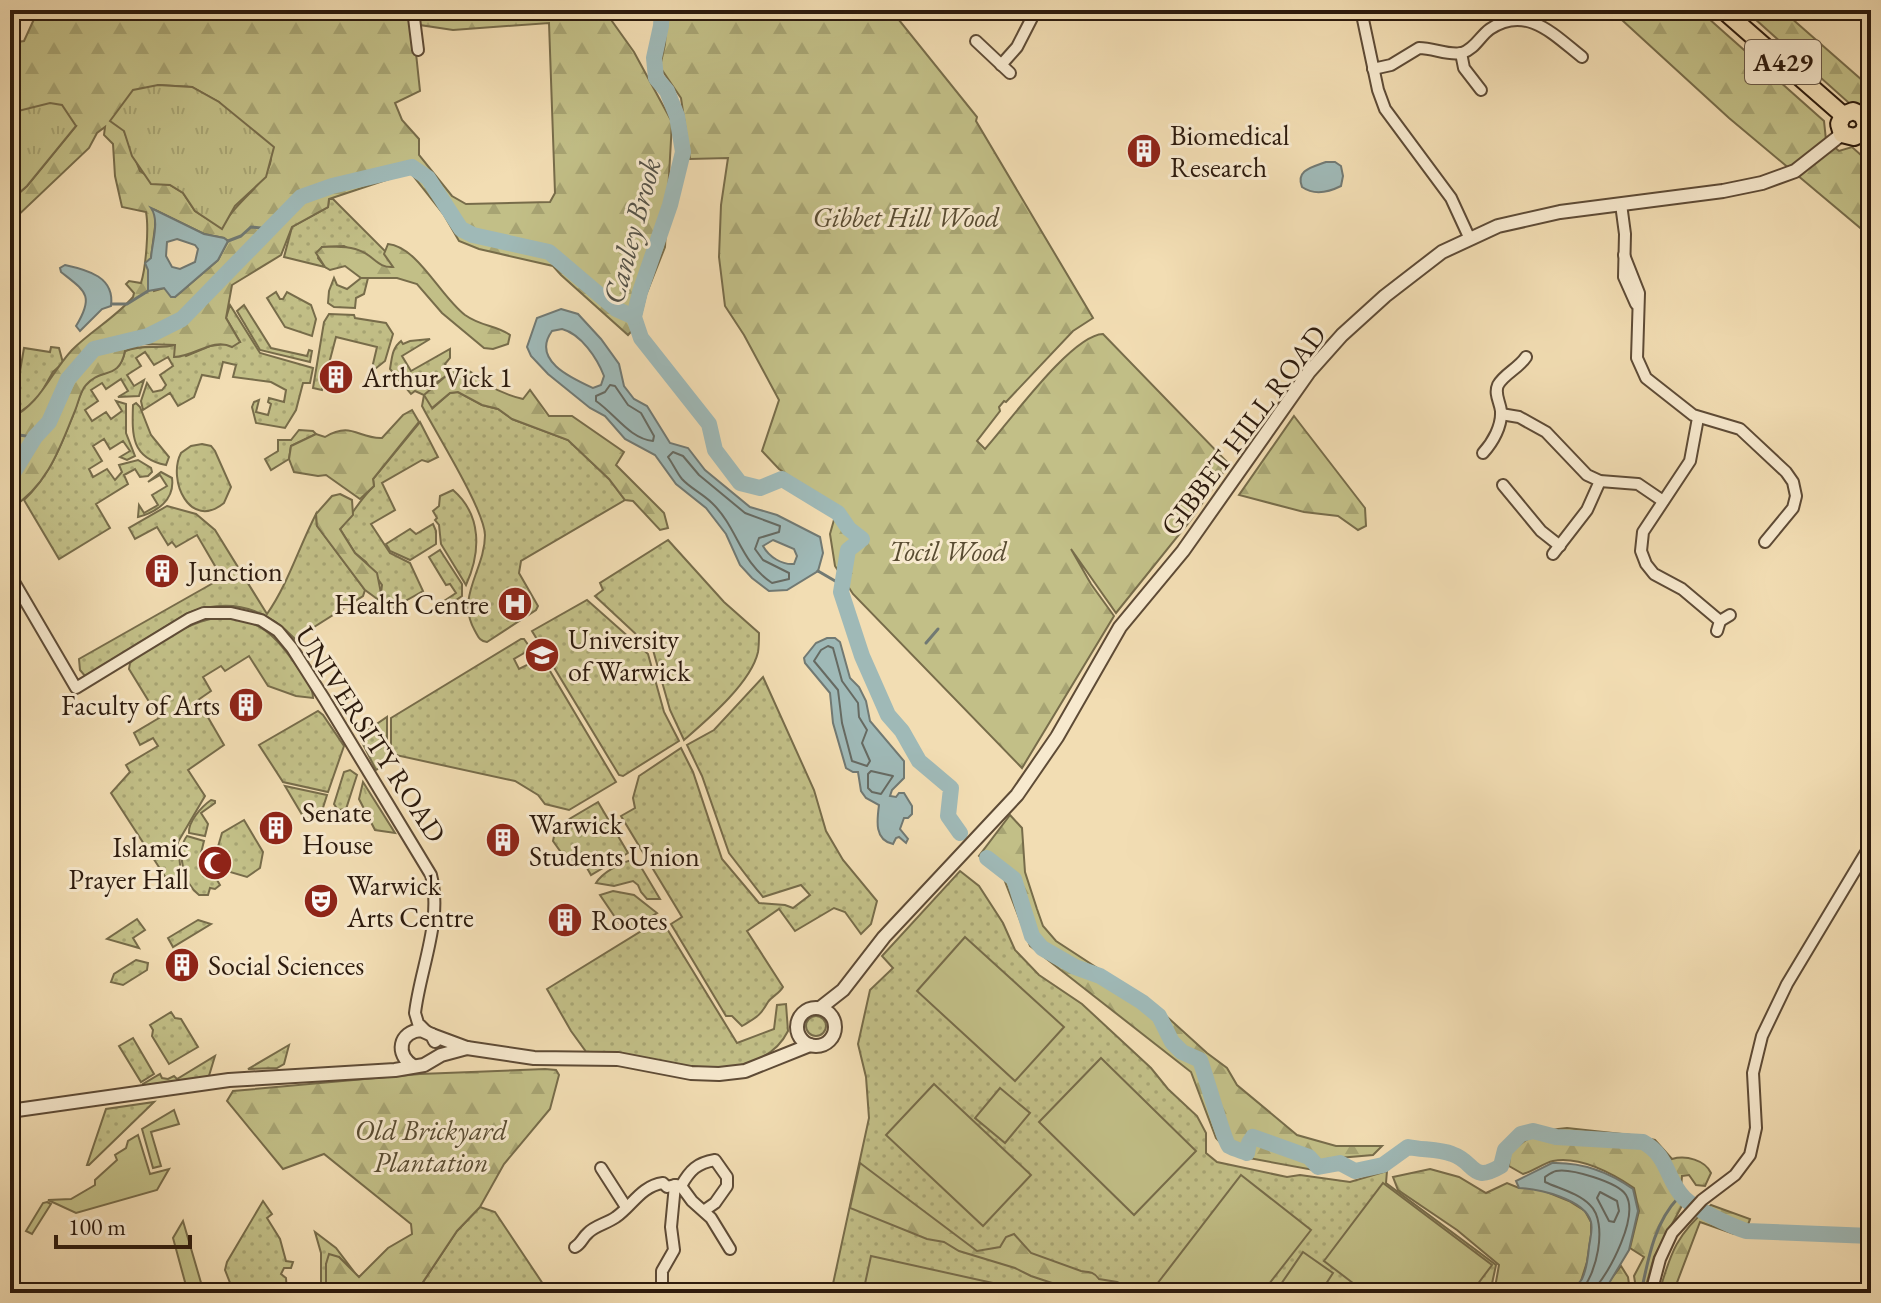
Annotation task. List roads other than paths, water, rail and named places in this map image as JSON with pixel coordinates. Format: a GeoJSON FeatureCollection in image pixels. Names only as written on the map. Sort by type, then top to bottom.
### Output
{"type":"FeatureCollection","features":[{"type":"Feature","properties":{"kind":"main road","name":"A429"},"geometry":{"type":"LineString","coordinates":[[1723,10],[1843,115]]}},
{"type":"Feature","properties":{"kind":"main road","name":"A429"},"geometry":{"type":"LineString","coordinates":[[1866,111],[1867,137],[1842,134],[1839,124],[1843,115],[1866,111]]}},
{"type":"Feature","properties":{"kind":"street"},"geometry":{"type":"LineString","coordinates":[[413,10],[418,50]]}},
{"type":"Feature","properties":{"kind":"street"},"geometry":{"type":"LineString","coordinates":[[1001,65],[1017,47],[1036,10]]}},
{"type":"Feature","properties":{"kind":"street"},"geometry":{"type":"LineString","coordinates":[[1361,10],[1385,109],[1451,198],[1469,237]]}},
{"type":"Feature","properties":{"kind":"street"},"geometry":{"type":"LineString","coordinates":[[1373,69],[1391,65],[1419,48],[1461,53],[1472,48],[1491,28],[1513,15],[1538,23],[1562,48],[1582,57]]}},
{"type":"Feature","properties":{"kind":"street"},"geometry":{"type":"LineString","coordinates":[[976,41],[1010,73]]}},
{"type":"Feature","properties":{"kind":"street"},"geometry":{"type":"LineString","coordinates":[[1461,53],[1464,68],[1481,90]]}},
{"type":"Feature","properties":{"kind":"street","name":"GIBBET HILL ROAD"},"geometry":{"type":"LineString","coordinates":[[820,1008],[843,990],[884,937],[1017,795],[1057,737],[1120,627],[1183,551],[1309,372],[1342,335],[1385,296],[1442,252],[1469,237],[1526,219],[1723,191],[1779,177],[1795,171],[1842,134]]}},
{"type":"Feature","properties":{"kind":"street"},"geometry":{"type":"LineString","coordinates":[[1621,204],[1624,255],[1638,285],[1636,343],[1641,369],[1652,385],[1698,418],[1723,422],[1740,429],[1793,482],[1796,496],[1793,508],[1765,542]]}},
{"type":"Feature","properties":{"kind":"street"},"geometry":{"type":"LineString","coordinates":[[1483,453],[1492,442],[1501,414],[1498,385],[1526,357]]}},
{"type":"Feature","properties":{"kind":"street"},"geometry":{"type":"LineString","coordinates":[[1501,414],[1519,417],[1546,432],[1584,473],[1600,481],[1638,484],[1663,501]]}},
{"type":"Feature","properties":{"kind":"street"},"geometry":{"type":"LineString","coordinates":[[1698,418],[1690,461],[1642,537],[1641,551],[1646,564],[1659,579],[1682,589],[1718,626],[1730,615]]}},
{"type":"Feature","properties":{"kind":"street"},"geometry":{"type":"LineString","coordinates":[[1503,485],[1556,550],[1593,501],[1600,481]]}},
{"type":"Feature","properties":{"kind":"street","name":"UNIVERSITY ROAD"},"geometry":{"type":"LineString","coordinates":[[10,575],[76,688],[189,619],[204,613],[240,614],[261,620],[278,631],[292,648],[428,867],[434,884],[435,903],[415,1013],[418,1023],[429,1034]]}},
{"type":"Feature","properties":{"kind":"street"},"geometry":{"type":"LineString","coordinates":[[1651,1293],[1672,1233],[1702,1200],[1735,1175],[1750,1155],[1756,1128],[1753,1073],[1762,1036],[1787,984],[1871,844]]}},
{"type":"Feature","properties":{"kind":"street","name":"GIBBET HILL ROAD"},"geometry":{"type":"LineString","coordinates":[[833,1019],[843,990]]}},
{"type":"Feature","properties":{"kind":"street"},"geometry":{"type":"LineString","coordinates":[[413,1066],[404,1059],[401,1050],[402,1041],[411,1031],[467,1048],[534,1058],[618,1059],[691,1073],[719,1074],[745,1071],[810,1045],[821,1045],[833,1036],[833,1019],[820,1008],[803,1012],[797,1029],[781,1055]]}},
{"type":"Feature","properties":{"kind":"street"},"geometry":{"type":"LineString","coordinates":[[797,1029],[801,1039],[810,1045]]}},
{"type":"Feature","properties":{"kind":"street"},"geometry":{"type":"LineString","coordinates":[[429,1034],[437,1047],[434,1058]]}},
{"type":"Feature","properties":{"kind":"street"},"geometry":{"type":"LineString","coordinates":[[10,1113],[259,1079],[424,1065],[434,1058],[467,1048]]}},
{"type":"Feature","properties":{"kind":"street"},"geometry":{"type":"LineString","coordinates":[[376,1071],[392,1061],[401,1050]]}},
{"type":"Feature","properties":{"kind":"street"},"geometry":{"type":"LineString","coordinates":[[662,1291],[662,1271],[674,1250],[671,1227],[678,1185],[697,1165],[715,1160],[727,1177],[727,1186],[715,1203],[705,1210]]}},
{"type":"Feature","properties":{"kind":"street"},"geometry":{"type":"LineString","coordinates":[[601,1168],[626,1207]]}},
{"type":"Feature","properties":{"kind":"street"},"geometry":{"type":"LineString","coordinates":[[575,1247],[582,1243],[590,1229],[619,1215],[655,1184],[663,1183],[667,1187],[678,1185]]}},
{"type":"Feature","properties":{"kind":"street"},"geometry":{"type":"LineString","coordinates":[[678,1185],[705,1210],[730,1249]]}},
{"type":"Feature","properties":{"kind":"water"},"geometry":{"type":"Polygon","coordinates":[[[1326,162],[1341,166],[1341,186],[1322,192],[1302,187],[1300,181],[1303,173],[1326,162]]]}},
{"type":"Feature","properties":{"kind":"water"},"geometry":{"type":"Polygon","coordinates":[[[151,208],[204,234],[228,241],[218,260],[175,297],[171,297],[164,288],[148,291],[145,263],[151,258],[154,213],[151,208]],[[177,239],[167,242],[166,256],[172,267],[180,269],[195,262],[198,249],[177,239]]]}},
{"type":"Feature","properties":{"kind":"water"},"geometry":{"type":"Polygon","coordinates":[[[65,265],[98,276],[109,288],[111,296],[111,306],[102,309],[80,331],[76,326],[85,307],[85,294],[61,272],[60,268],[65,265]]]}},
{"type":"Feature","properties":{"kind":"water"},"geometry":{"type":"Polygon","coordinates":[[[561,309],[578,314],[619,364],[624,386],[634,399],[647,406],[670,443],[688,448],[705,470],[750,507],[777,515],[820,537],[823,553],[818,571],[787,590],[769,591],[752,578],[740,565],[726,534],[706,508],[676,484],[655,455],[625,439],[605,416],[590,408],[548,374],[531,356],[527,347],[537,318],[561,309]],[[562,329],[552,331],[547,341],[546,351],[550,359],[556,367],[584,384],[593,388],[601,385],[604,376],[593,355],[582,341],[562,329]],[[773,540],[763,546],[769,554],[780,562],[794,564],[797,556],[794,549],[773,540]]]}},
{"type":"Feature","properties":{"kind":"water"},"geometry":{"type":"Polygon","coordinates":[[[827,638],[840,642],[850,678],[866,701],[870,721],[904,761],[904,778],[890,796],[904,793],[912,806],[912,814],[904,818],[900,829],[908,839],[906,843],[899,837],[893,844],[887,842],[880,834],[879,805],[866,798],[861,791],[858,772],[846,768],[833,723],[830,693],[805,663],[804,658],[816,643],[827,638]]]}},
{"type":"Feature","properties":{"kind":"water"},"geometry":{"type":"Polygon","coordinates":[[[1552,1163],[1595,1169],[1633,1189],[1638,1211],[1629,1250],[1600,1293],[1570,1293],[1582,1279],[1586,1267],[1592,1228],[1587,1214],[1571,1201],[1538,1190],[1519,1188],[1516,1181],[1552,1163]]]}},
{"type":"Feature","properties":{"kind":"waterway","name":"Canley Brook"},"geometry":{"type":"LineString","coordinates":[[662,10],[654,58],[656,78],[667,91],[677,116],[683,152],[670,205],[634,317],[641,338],[709,424],[715,450],[740,483],[760,488],[782,479],[838,513],[849,529],[862,539],[848,550],[841,592],[862,656],[888,715],[902,731],[919,761],[951,788],[948,816],[960,833]]}},
{"type":"Feature","properties":{"kind":"waterway"},"geometry":{"type":"LineString","coordinates":[[10,478],[35,437],[49,422],[68,379],[94,349],[148,336],[182,319],[301,197],[332,186],[412,167],[428,178],[461,229],[473,235],[549,252],[616,309],[634,317]]}},
{"type":"Feature","properties":{"kind":"waterway"},"geometry":{"type":"LineString","coordinates":[[228,241],[241,236],[251,227],[270,229]]}},
{"type":"Feature","properties":{"kind":"waterway"},"geometry":{"type":"LineString","coordinates":[[112,304],[127,304],[148,291]]}},
{"type":"Feature","properties":{"kind":"waterway"},"geometry":{"type":"LineString","coordinates":[[10,434],[35,437]]}},
{"type":"Feature","properties":{"kind":"waterway"},"geometry":{"type":"LineString","coordinates":[[818,571],[842,585]]}},
{"type":"Feature","properties":{"kind":"waterway"},"geometry":{"type":"LineString","coordinates":[[926,643],[938,629]]}},
{"type":"Feature","properties":{"kind":"waterway","name":"Canley Brook"},"geometry":{"type":"LineString","coordinates":[[987,858],[1014,879],[1032,936],[1042,948],[1075,967],[1100,976],[1142,1002],[1159,1016],[1172,1042],[1182,1052],[1200,1060],[1223,1132],[1233,1148],[1247,1153],[1253,1137],[1309,1157],[1318,1167],[1340,1163],[1355,1171],[1383,1165],[1408,1147],[1452,1154],[1474,1170],[1484,1173],[1501,1166],[1505,1150],[1521,1134],[1533,1131],[1556,1137],[1643,1142],[1658,1154],[1678,1191],[1689,1203],[1746,1231],[1871,1236]]}},
{"type":"Feature","properties":{"kind":"waterway"},"geometry":{"type":"LineString","coordinates":[[1641,1293],[1649,1255],[1663,1219],[1678,1198],[1685,1199]]}},
{"type":"Feature","properties":{"kind":"place","name":"Biomedical Research"},"geometry":{"type":"Point","coordinates":[1144,151]}},
{"type":"Feature","properties":{"kind":"place","name":"Arthur Vick 1"},"geometry":{"type":"Point","coordinates":[336,377]}},
{"type":"Feature","properties":{"kind":"place","name":"Junction"},"geometry":{"type":"Point","coordinates":[162,571]}},
{"type":"Feature","properties":{"kind":"place","name":"Health Centre"},"geometry":{"type":"Point","coordinates":[515,604]}},
{"type":"Feature","properties":{"kind":"place","name":"University of Warwick"},"geometry":{"type":"Point","coordinates":[542,655]}},
{"type":"Feature","properties":{"kind":"place","name":"Faculty of Arts"},"geometry":{"type":"Point","coordinates":[246,705]}},
{"type":"Feature","properties":{"kind":"place","name":"Senate House"},"geometry":{"type":"Point","coordinates":[276,828]}},
{"type":"Feature","properties":{"kind":"place","name":"Warwick Students Union"},"geometry":{"type":"Point","coordinates":[503,840]}},
{"type":"Feature","properties":{"kind":"place","name":"Islamic Prayer Hall"},"geometry":{"type":"Point","coordinates":[215,863]}},
{"type":"Feature","properties":{"kind":"place","name":"Warwick Arts Centre"},"geometry":{"type":"Point","coordinates":[321,901]}},
{"type":"Feature","properties":{"kind":"place","name":"Rootes"},"geometry":{"type":"Point","coordinates":[565,920]}},
{"type":"Feature","properties":{"kind":"place","name":"Social Sciences"},"geometry":{"type":"Point","coordinates":[182,965]}},
{"type":"Feature","properties":{"kind":"park label","name":"Gibbet Hill Wood"},"geometry":{"type":"Point","coordinates":[906,217]}},
{"type":"Feature","properties":{"kind":"park label","name":"Tocil Wood"},"geometry":{"type":"Point","coordinates":[948,551]}},
{"type":"Feature","properties":{"kind":"park label","name":"Old Brickyard Plantation"},"geometry":{"type":"Point","coordinates":[431,1146]}}]}
